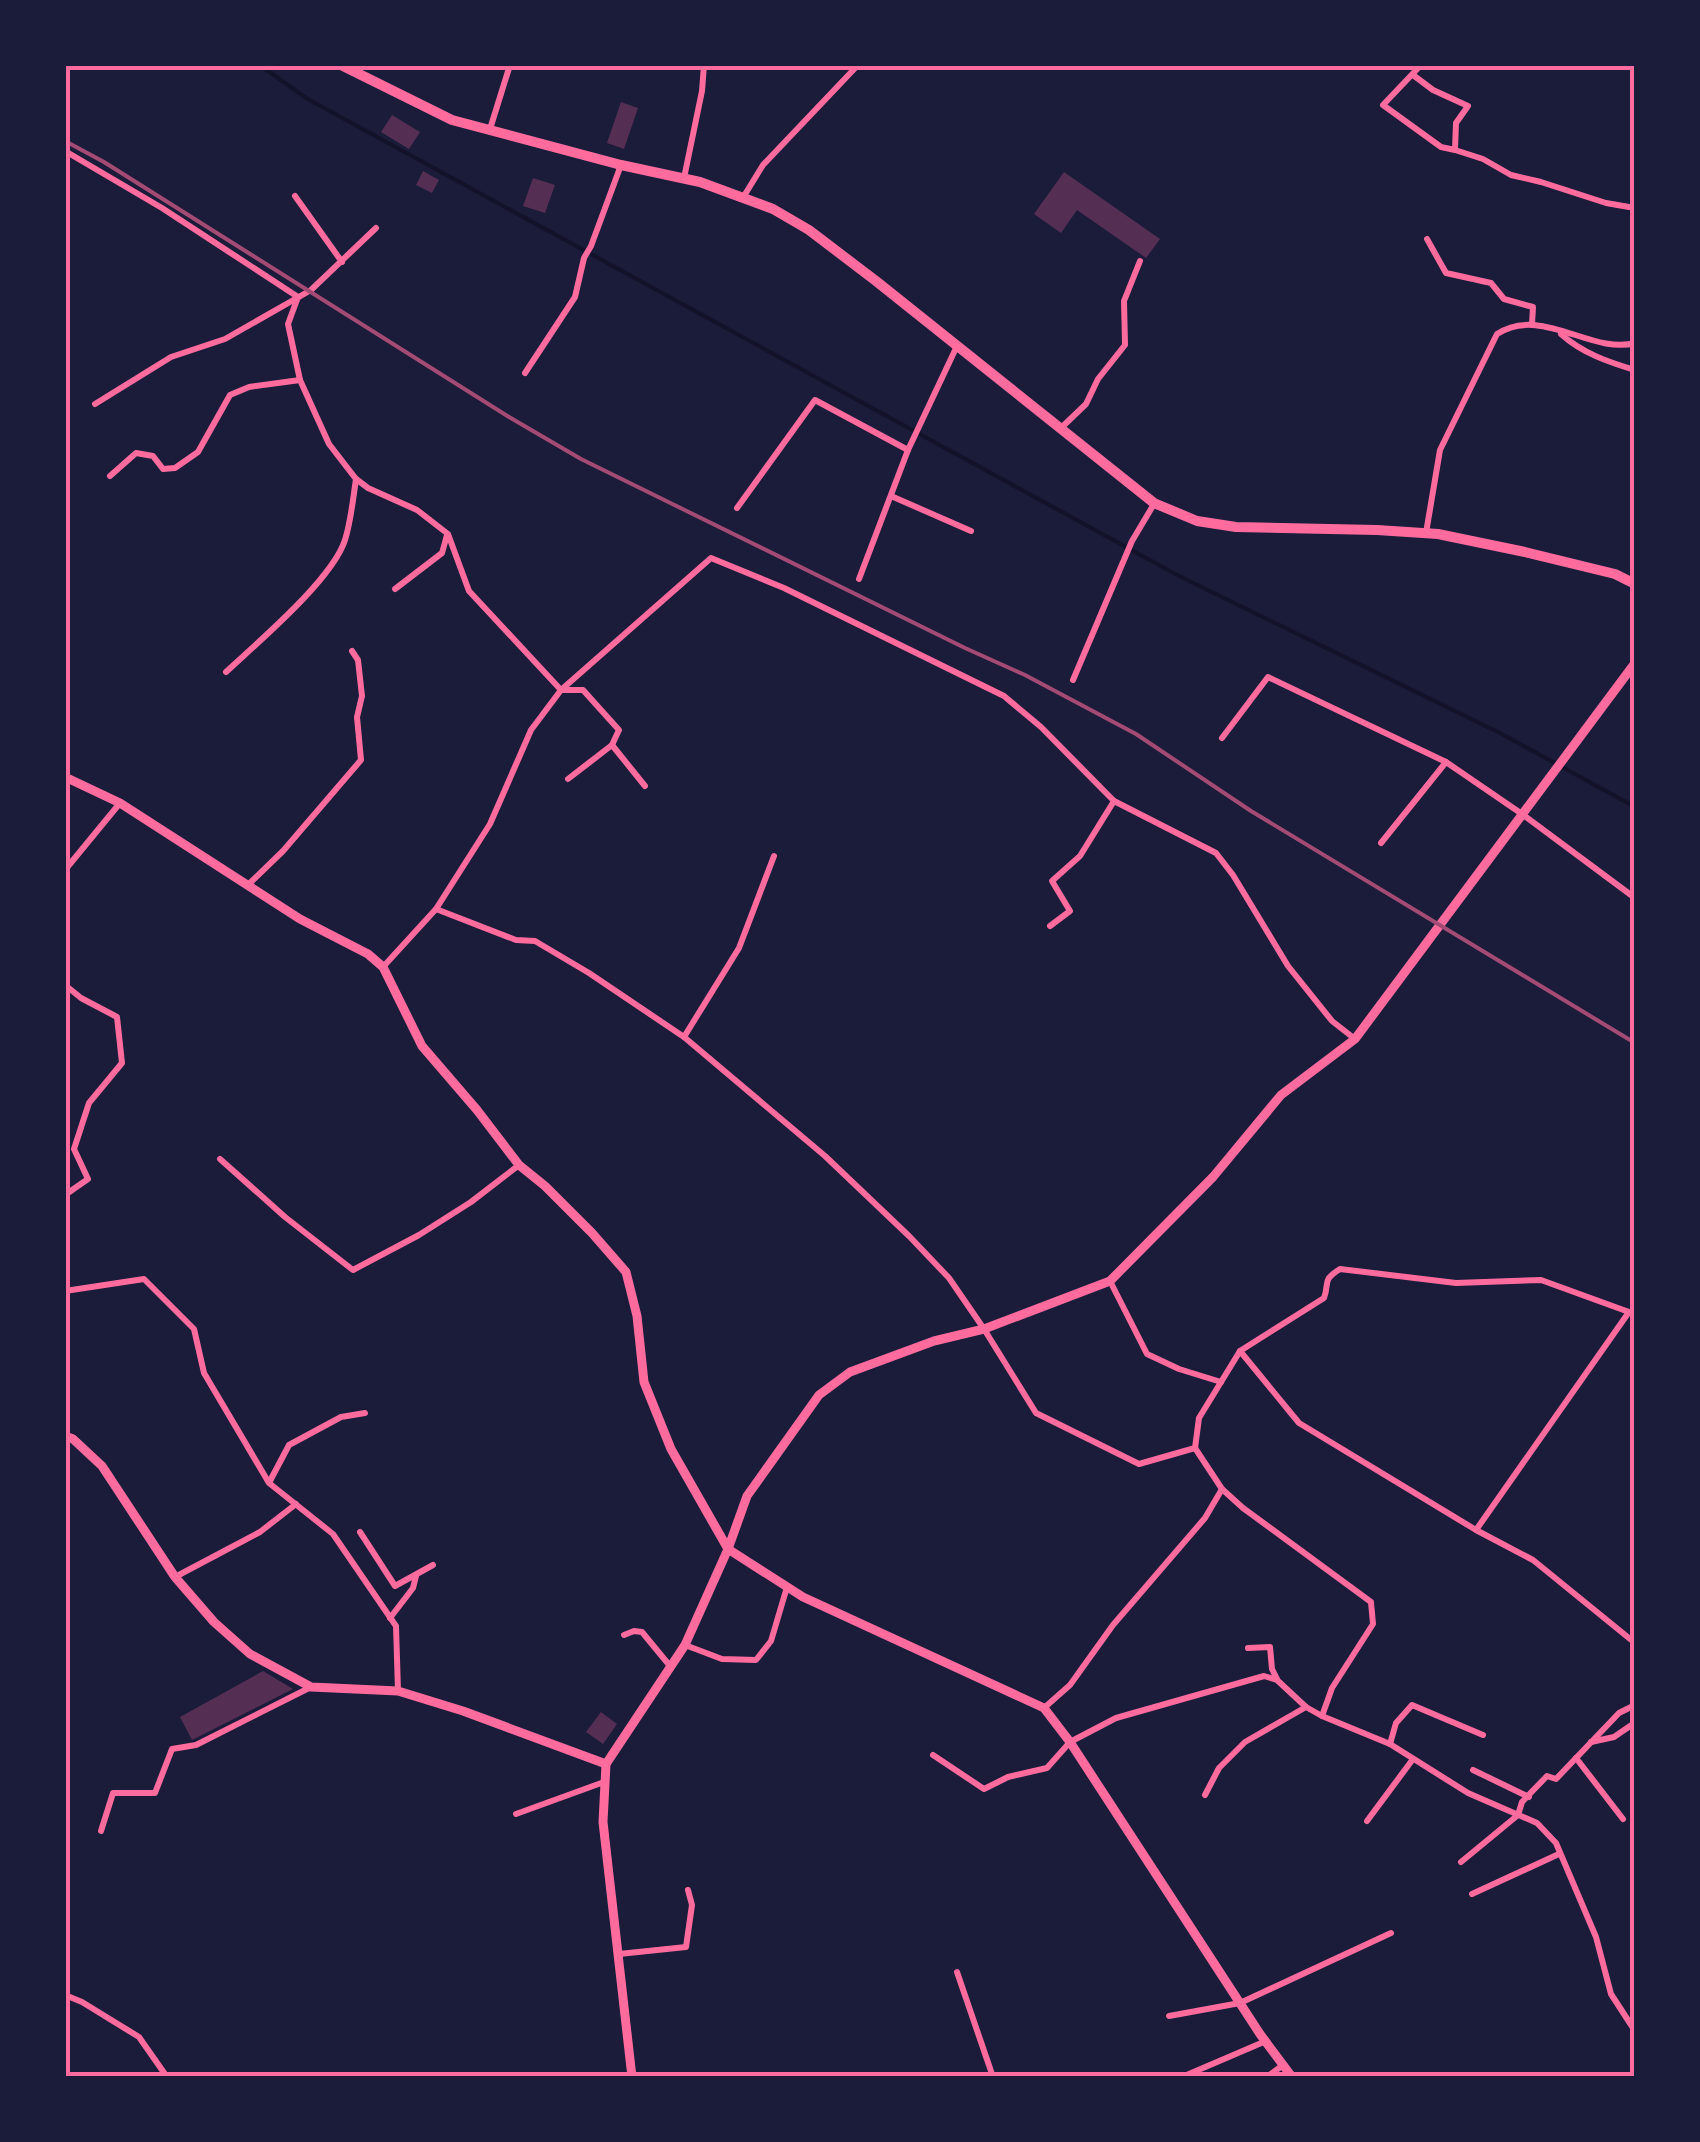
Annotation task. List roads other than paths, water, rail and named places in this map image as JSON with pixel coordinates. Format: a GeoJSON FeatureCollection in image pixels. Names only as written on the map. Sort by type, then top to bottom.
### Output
{"type":"FeatureCollection","features":[{"type":"Feature","properties":{"kind":"main road"},"geometry":{"type":"LineString","coordinates":[[341,65],[440,116],[684,178],[773,209],[808,230],[958,345],[1154,503],[1197,521],[1236,528],[1426,533],[1525,552],[1615,574],[1635,584]]}},
{"type":"Feature","properties":{"kind":"street"},"geometry":{"type":"LineString","coordinates":[[490,131],[510,65]]}},
{"type":"Feature","properties":{"kind":"street"},"geometry":{"type":"LineString","coordinates":[[684,178],[704,65]]}},
{"type":"Feature","properties":{"kind":"street"},"geometry":{"type":"LineString","coordinates":[[744,196],[763,165],[858,65]]}},
{"type":"Feature","properties":{"kind":"street"},"geometry":{"type":"LineString","coordinates":[[1421,65],[1383,105],[1440,146],[1482,158],[1511,175],[1635,208]]}},
{"type":"Feature","properties":{"kind":"street"},"geometry":{"type":"LineString","coordinates":[[1412,75],[1468,106],[1456,123],[1455,150]]}},
{"type":"Feature","properties":{"kind":"street"},"geometry":{"type":"LineString","coordinates":[[65,151],[162,208],[298,297]]}},
{"type":"Feature","properties":{"kind":"street"},"geometry":{"type":"LineString","coordinates":[[524,374],[575,297],[584,258],[621,165]]}},
{"type":"Feature","properties":{"kind":"street"},"geometry":{"type":"LineString","coordinates":[[295,196],[342,262]]}},
{"type":"Feature","properties":{"kind":"street"},"geometry":{"type":"LineString","coordinates":[[95,404],[171,357],[224,339],[310,290],[376,228]]}},
{"type":"Feature","properties":{"kind":"street"},"geometry":{"type":"LineString","coordinates":[[1427,239],[1446,273],[1492,282],[1504,299],[1533,308],[1532,324]]}},
{"type":"Feature","properties":{"kind":"street"},"geometry":{"type":"LineString","coordinates":[[1060,429],[1086,404],[1098,379],[1126,345],[1124,301],[1140,261]]}},
{"type":"Feature","properties":{"kind":"street"},"geometry":{"type":"LineString","coordinates":[[298,297],[288,324],[300,380],[329,444],[356,479],[417,510],[448,534],[469,591],[561,690],[582,690],[619,730],[612,744],[568,778]]}},
{"type":"Feature","properties":{"kind":"street"},"geometry":{"type":"LineString","coordinates":[[1426,533],[1440,450],[1497,334],[1509,326],[1532,324],[1605,343],[1635,344]]}},
{"type":"Feature","properties":{"kind":"street"},"geometry":{"type":"LineString","coordinates":[[1559,332],[1571,344],[1602,360],[1635,370]]}},
{"type":"Feature","properties":{"kind":"street"},"geometry":{"type":"LineString","coordinates":[[859,579],[908,450],[958,345]]}},
{"type":"Feature","properties":{"kind":"street"},"geometry":{"type":"LineString","coordinates":[[110,476],[136,453],[153,456],[163,468],[175,468],[198,452],[230,395],[249,387],[300,380]]}},
{"type":"Feature","properties":{"kind":"street"},"geometry":{"type":"LineString","coordinates":[[737,508],[814,400],[908,450]]}},
{"type":"Feature","properties":{"kind":"street"},"geometry":{"type":"LineString","coordinates":[[226,672],[299,603],[331,565],[344,542],[356,479]]}},
{"type":"Feature","properties":{"kind":"street"},"geometry":{"type":"LineString","coordinates":[[890,496],[971,531]]}},
{"type":"Feature","properties":{"kind":"street"},"geometry":{"type":"LineString","coordinates":[[1073,680],[1132,542],[1154,503]]}},
{"type":"Feature","properties":{"kind":"street"},"geometry":{"type":"LineString","coordinates":[[395,589],[442,553],[448,534]]}},
{"type":"Feature","properties":{"kind":"street"},"geometry":{"type":"LineString","coordinates":[[383,967],[436,909],[490,824],[531,730],[561,690],[711,558],[784,588],[1004,696],[1041,727],[1114,801],[1216,853],[1288,966],[1332,1022],[1355,1039]]}},
{"type":"Feature","properties":{"kind":"street"},"geometry":{"type":"LineString","coordinates":[[248,884],[283,850],[360,760],[357,717],[362,696],[358,660],[352,651]]}},
{"type":"Feature","properties":{"kind":"street"},"geometry":{"type":"LineString","coordinates":[[632,2077],[603,1822],[606,1764],[685,1645],[747,1496],[819,1395],[850,1372],[934,1340],[984,1329],[1110,1281],[1213,1178],[1281,1096],[1355,1039],[1635,662]]}},
{"type":"Feature","properties":{"kind":"street"},"geometry":{"type":"LineString","coordinates":[[1222,738],[1268,676],[1446,762],[1635,898]]}},
{"type":"Feature","properties":{"kind":"street"},"geometry":{"type":"LineString","coordinates":[[612,744],[645,786]]}},
{"type":"Feature","properties":{"kind":"street"},"geometry":{"type":"LineString","coordinates":[[1381,843],[1446,762]]}},
{"type":"Feature","properties":{"kind":"street"},"geometry":{"type":"LineString","coordinates":[[65,777],[120,803],[300,919],[368,954],[383,967],[422,1046],[519,1165],[546,1186],[626,1272],[644,1382],[671,1449],[728,1548],[803,1597],[1044,1708],[1292,2077]]}},
{"type":"Feature","properties":{"kind":"street"},"geometry":{"type":"LineString","coordinates":[[1050,926],[1070,911],[1052,881],[1080,856],[1114,801]]}},
{"type":"Feature","properties":{"kind":"street"},"geometry":{"type":"LineString","coordinates":[[65,870],[120,803]]}},
{"type":"Feature","properties":{"kind":"street"},"geometry":{"type":"LineString","coordinates":[[684,1037],[740,948],[774,856]]}},
{"type":"Feature","properties":{"kind":"street"},"geometry":{"type":"LineString","coordinates":[[436,909],[516,940],[535,941],[590,972],[684,1037],[825,1156],[949,1278],[1036,1413],[1138,1464],[1195,1448]]}},
{"type":"Feature","properties":{"kind":"street"},"geometry":{"type":"LineString","coordinates":[[65,985],[117,1017],[122,1063],[89,1103],[74,1149],[88,1179],[65,1195]]}},
{"type":"Feature","properties":{"kind":"street"},"geometry":{"type":"LineString","coordinates":[[220,1159],[353,1270],[472,1202],[519,1165]]}},
{"type":"Feature","properties":{"kind":"street"},"geometry":{"type":"LineString","coordinates":[[1322,1716],[1332,1688],[1373,1624],[1372,1602],[1243,1508],[1222,1489],[1195,1448],[1199,1418],[1240,1351],[1324,1298],[1326,1283],[1340,1269],[1456,1282],[1542,1280],[1632,1312],[1476,1530]]}},
{"type":"Feature","properties":{"kind":"street"},"geometry":{"type":"LineString","coordinates":[[65,1291],[144,1280],[194,1330],[204,1372],[269,1482],[333,1534],[396,1626],[398,1691]]}},
{"type":"Feature","properties":{"kind":"street"},"geometry":{"type":"LineString","coordinates":[[1110,1281],[1147,1354],[1221,1382]]}},
{"type":"Feature","properties":{"kind":"street"},"geometry":{"type":"LineString","coordinates":[[1240,1351],[1298,1424],[1533,1560],[1635,1644]]}},
{"type":"Feature","properties":{"kind":"street"},"geometry":{"type":"LineString","coordinates":[[269,1482],[289,1446],[341,1417],[366,1414]]}},
{"type":"Feature","properties":{"kind":"street"},"geometry":{"type":"LineString","coordinates":[[65,1436],[102,1466],[175,1577],[214,1622],[250,1654],[310,1687],[398,1691],[463,1710],[606,1764]]}},
{"type":"Feature","properties":{"kind":"street"},"geometry":{"type":"LineString","coordinates":[[1044,1708],[1070,1685],[1114,1625],[1205,1518],[1222,1489]]}},
{"type":"Feature","properties":{"kind":"street"},"geometry":{"type":"LineString","coordinates":[[175,1577],[260,1532],[296,1504]]}},
{"type":"Feature","properties":{"kind":"street"},"geometry":{"type":"LineString","coordinates":[[360,1532],[395,1586],[433,1565]]}},
{"type":"Feature","properties":{"kind":"street"},"geometry":{"type":"LineString","coordinates":[[390,1618],[413,1588],[416,1575]]}},
{"type":"Feature","properties":{"kind":"street"},"geometry":{"type":"LineString","coordinates":[[685,1645],[722,1659],[756,1660],[771,1641],[787,1587]]}},
{"type":"Feature","properties":{"kind":"street"},"geometry":{"type":"LineString","coordinates":[[624,1636],[642,1632],[670,1668]]}},
{"type":"Feature","properties":{"kind":"street"},"geometry":{"type":"LineString","coordinates":[[1248,1648],[1270,1646],[1277,1680],[1306,1707],[1390,1744],[1468,1793],[1537,1823],[1556,1842],[1596,1936],[1611,1994],[1635,2031]]}},
{"type":"Feature","properties":{"kind":"street"},"geometry":{"type":"LineString","coordinates":[[933,1755],[984,1789],[1008,1777],[1047,1768],[1070,1742],[1116,1718],[1264,1676],[1277,1680]]}},
{"type":"Feature","properties":{"kind":"street"},"geometry":{"type":"LineString","coordinates":[[101,1831],[113,1792],[154,1793],[172,1749],[196,1746],[310,1687]]}},
{"type":"Feature","properties":{"kind":"street"},"geometry":{"type":"LineString","coordinates":[[1390,1744],[1396,1723],[1412,1705],[1483,1735]]}},
{"type":"Feature","properties":{"kind":"street"},"geometry":{"type":"LineString","coordinates":[[1462,1862],[1518,1816],[1522,1802],[1547,1776],[1556,1779],[1619,1713],[1635,1705]]}},
{"type":"Feature","properties":{"kind":"street"},"geometry":{"type":"LineString","coordinates":[[1204,1795],[1219,1768],[1245,1742],[1306,1707]]}},
{"type":"Feature","properties":{"kind":"street"},"geometry":{"type":"LineString","coordinates":[[1590,1743],[1614,1737],[1635,1724]]}},
{"type":"Feature","properties":{"kind":"street"},"geometry":{"type":"LineString","coordinates":[[1576,1758],[1623,1819]]}},
{"type":"Feature","properties":{"kind":"street"},"geometry":{"type":"LineString","coordinates":[[1367,1821],[1413,1759]]}},
{"type":"Feature","properties":{"kind":"street"},"geometry":{"type":"LineString","coordinates":[[1473,1770],[1529,1797]]}},
{"type":"Feature","properties":{"kind":"street"},"geometry":{"type":"LineString","coordinates":[[516,1814],[604,1782]]}},
{"type":"Feature","properties":{"kind":"street"},"geometry":{"type":"LineString","coordinates":[[1472,1894],[1559,1854]]}},
{"type":"Feature","properties":{"kind":"street"},"geometry":{"type":"LineString","coordinates":[[618,1954],[686,1946],[692,1906],[688,1890]]}},
{"type":"Feature","properties":{"kind":"street"},"geometry":{"type":"LineString","coordinates":[[1169,2016],[1240,2002],[1391,1932]]}},
{"type":"Feature","properties":{"kind":"street"},"geometry":{"type":"LineString","coordinates":[[957,1972],[993,2077]]}},
{"type":"Feature","properties":{"kind":"street"},"geometry":{"type":"LineString","coordinates":[[65,1995],[140,2037],[167,2077]]}},
{"type":"Feature","properties":{"kind":"street"},"geometry":{"type":"LineString","coordinates":[[1182,2077],[1266,2042]]}},
{"type":"Feature","properties":{"kind":"street"},"geometry":{"type":"LineString","coordinates":[[1267,2077],[1283,2065]]}},
{"type":"Feature","properties":{"kind":"waterway"},"geometry":{"type":"LineString","coordinates":[[196,65],[218,65]]}},
{"type":"Feature","properties":{"kind":"waterway"},"geometry":{"type":"LineString","coordinates":[[260,65],[306,98],[1179,576],[1500,733],[1635,807]]}},
{"type":"Feature","properties":{"kind":"railway"},"geometry":{"type":"LineString","coordinates":[[65,141],[581,459],[1025,675],[1136,734],[1251,811],[1635,1043]]}}]}
